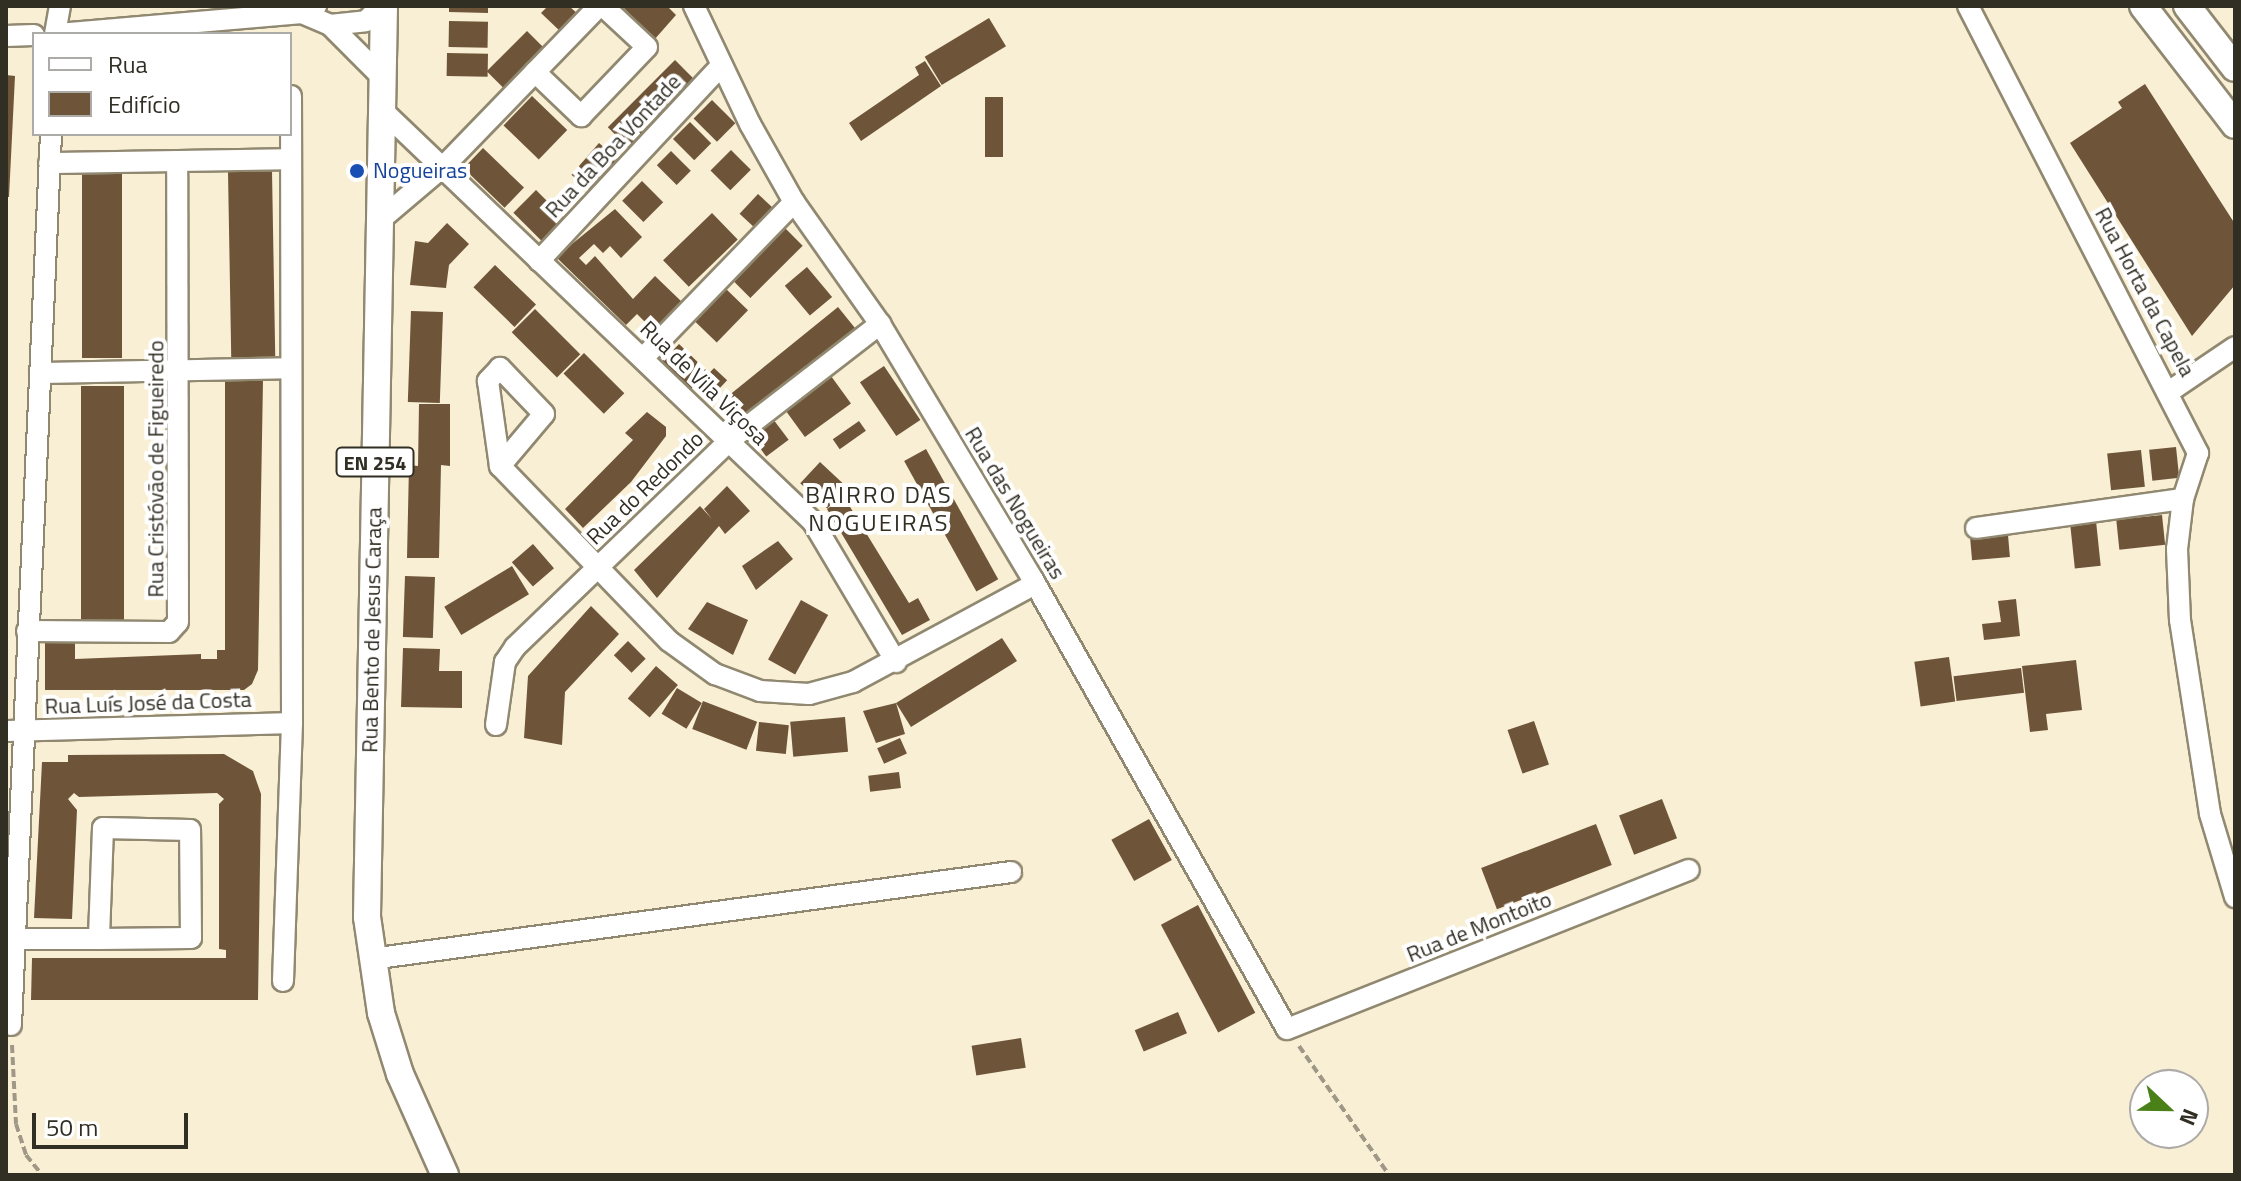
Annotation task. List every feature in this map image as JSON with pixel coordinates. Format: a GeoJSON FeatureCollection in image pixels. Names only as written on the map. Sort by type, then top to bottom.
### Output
{"type":"FeatureCollection","features":[{"type":"Feature","properties":{"kind":"main road"},"geometry":{"type":"LineString","coordinates":[[2143,6],[2235,125]]}},
{"type":"Feature","properties":{"kind":"main road"},"geometry":{"type":"LineString","coordinates":[[2187,6],[2235,68]]}},
{"type":"Feature","properties":{"kind":"main road","name":"Rua Bento de Jesus Caraça"},"geometry":{"type":"LineString","coordinates":[[371,959],[367,917],[383,7]]}},
{"type":"Feature","properties":{"kind":"main road","name":"EN 254"},"geometry":{"type":"LineString","coordinates":[[371,959],[400,1074],[445,1175]]}},
{"type":"Feature","properties":{"kind":"street"},"geometry":{"type":"LineString","coordinates":[[57,32],[60,6]]}},
{"type":"Feature","properties":{"kind":"street","name":"Rua das Nogueiras"},"geometry":{"type":"LineString","coordinates":[[694,6],[794,202],[880,324],[1035,584],[1287,1029]]}},
{"type":"Feature","properties":{"kind":"street","name":"Rua Horta da Capela"},"geometry":{"type":"LineString","coordinates":[[1968,6],[2170,391],[2198,453],[2183,499],[2177,549],[2180,620],[2210,814],[2235,897]]}},
{"type":"Feature","properties":{"kind":"street"},"geometry":{"type":"LineString","coordinates":[[330,25],[366,21],[383,7]]}},
{"type":"Feature","properties":{"kind":"street"},"geometry":{"type":"LineString","coordinates":[[380,220],[445,165],[596,7],[647,47],[581,116],[535,72]]}},
{"type":"Feature","properties":{"kind":"street"},"geometry":{"type":"LineString","coordinates":[[77,32],[309,9],[330,25],[382,77]]}},
{"type":"Feature","properties":{"kind":"street"},"geometry":{"type":"LineString","coordinates":[[6,36],[32,35]]}},
{"type":"Feature","properties":{"kind":"street","name":"Rua da Boa Vontade"},"geometry":{"type":"LineString","coordinates":[[539,261],[722,65]]}},
{"type":"Feature","properties":{"kind":"street","name":"Rua de Vila Viçosa"},"geometry":{"type":"LineString","coordinates":[[382,110],[445,165],[539,261],[813,522],[896,662]]}},
{"type":"Feature","properties":{"kind":"street"},"geometry":{"type":"LineString","coordinates":[[11,1025],[15,731],[27,631],[51,136]]}},
{"type":"Feature","properties":{"kind":"street"},"geometry":{"type":"LineString","coordinates":[[283,981],[292,723],[291,136]]}},
{"type":"Feature","properties":{"kind":"street"},"geometry":{"type":"LineString","coordinates":[[49,163],[291,159]]}},
{"type":"Feature","properties":{"kind":"street","name":"Rua Cristóvão de Figueiredo"},"geometry":{"type":"LineString","coordinates":[[27,631],[169,632],[178,622],[180,369],[177,161]]}},
{"type":"Feature","properties":{"kind":"street"},"geometry":{"type":"LineString","coordinates":[[643,358],[794,202]]}},
{"type":"Feature","properties":{"kind":"street","name":"Rua do Redondo"},"geometry":{"type":"LineString","coordinates":[[496,725],[510,655],[730,440],[880,324]]}},
{"type":"Feature","properties":{"kind":"street"},"geometry":{"type":"LineString","coordinates":[[2170,391],[2235,347]]}},
{"type":"Feature","properties":{"kind":"street"},"geometry":{"type":"LineString","coordinates":[[40,373],[291,368]]}},
{"type":"Feature","properties":{"kind":"street"},"geometry":{"type":"LineString","coordinates":[[500,466],[669,641],[715,674],[760,691],[809,694],[853,682],[896,662],[1035,584]]}},
{"type":"Feature","properties":{"kind":"street"},"geometry":{"type":"LineString","coordinates":[[1976,528],[2183,499]]}},
{"type":"Feature","properties":{"kind":"street","name":"Rua Luís José da Costa"},"geometry":{"type":"LineString","coordinates":[[15,731],[292,723]]}},
{"type":"Feature","properties":{"kind":"street"},"geometry":{"type":"LineString","coordinates":[[14,939],[99,939],[191,938],[190,830],[103,828],[99,939]]}},
{"type":"Feature","properties":{"kind":"street","name":"Rua de Montoito"},"geometry":{"type":"LineString","coordinates":[[1287,1029],[1689,870]]}},
{"type":"Feature","properties":{"kind":"street"},"geometry":{"type":"LineString","coordinates":[[371,959],[1011,872]]}},
{"type":"Feature","properties":{"kind":"path"},"geometry":{"type":"LineString","coordinates":[[11,1025],[16,1124],[26,1155],[42,1175]]}},
{"type":"Feature","properties":{"kind":"path"},"geometry":{"type":"LineString","coordinates":[[1287,1029],[1389,1175]]}},
{"type":"Feature","properties":{"kind":"building"},"geometry":{"type":"Polygon","coordinates":[[[449,6],[488,6],[488,13],[449,12],[449,6]]]}},
{"type":"Feature","properties":{"kind":"building"},"geometry":{"type":"Polygon","coordinates":[[[548,6],[569,6],[579,15],[562,33],[541,13],[548,6]]]}},
{"type":"Feature","properties":{"kind":"building"},"geometry":{"type":"Polygon","coordinates":[[[622,6],[667,6],[676,15],[654,40],[622,6]]]}},
{"type":"Feature","properties":{"kind":"building"},"geometry":{"type":"Polygon","coordinates":[[[989,18],[1006,46],[942,85],[925,57],[989,18]]]}},
{"type":"Feature","properties":{"kind":"building"},"geometry":{"type":"Polygon","coordinates":[[[449,21],[488,22],[488,48],[449,47],[449,21]]]}},
{"type":"Feature","properties":{"kind":"building"},"geometry":{"type":"Polygon","coordinates":[[[527,31],[547,51],[506,91],[487,71],[527,31]]]}},
{"type":"Feature","properties":{"kind":"building"},"geometry":{"type":"Polygon","coordinates":[[[447,53],[488,54],[488,77],[447,76],[447,53]]]}},
{"type":"Feature","properties":{"kind":"building"},"geometry":{"type":"Polygon","coordinates":[[[675,60],[697,82],[630,149],[608,127],[675,60]]]}},
{"type":"Feature","properties":{"kind":"building"},"geometry":{"type":"Polygon","coordinates":[[[925,61],[941,86],[861,141],[849,123],[919,75],[915,67],[925,61]]]}},
{"type":"Feature","properties":{"kind":"building"},"geometry":{"type":"Polygon","coordinates":[[[6,75],[15,76],[9,197],[6,197],[6,75]]]}},
{"type":"Feature","properties":{"kind":"building"},"geometry":{"type":"Polygon","coordinates":[[[2145,84],[2235,224],[2235,285],[2192,336],[2070,143],[2122,108],[2118,102],[2145,84]]]}},
{"type":"Feature","properties":{"kind":"building"},"geometry":{"type":"Polygon","coordinates":[[[532,96],[567,130],[539,160],[504,125],[532,96]]]}},
{"type":"Feature","properties":{"kind":"building"},"geometry":{"type":"Polygon","coordinates":[[[985,97],[1003,97],[1003,157],[985,157],[985,97]]]}},
{"type":"Feature","properties":{"kind":"building"},"geometry":{"type":"Polygon","coordinates":[[[712,100],[735,123],[717,142],[694,118],[712,100]]]}},
{"type":"Feature","properties":{"kind":"building"},"geometry":{"type":"Polygon","coordinates":[[[690,122],[711,143],[694,160],[673,139],[690,122]]]}},
{"type":"Feature","properties":{"kind":"building"},"geometry":{"type":"Polygon","coordinates":[[[599,143],[620,161],[593,193],[571,175],[599,143]]]}},
{"type":"Feature","properties":{"kind":"building"},"geometry":{"type":"Polygon","coordinates":[[[483,148],[524,188],[505,208],[464,168],[483,148]]]}},
{"type":"Feature","properties":{"kind":"building"},"geometry":{"type":"Polygon","coordinates":[[[731,150],[751,170],[730,190],[710,171],[731,150]]]}},
{"type":"Feature","properties":{"kind":"building"},"geometry":{"type":"Polygon","coordinates":[[[671,151],[691,171],[677,185],[657,165],[671,151]]]}},
{"type":"Feature","properties":{"kind":"building"},"geometry":{"type":"Polygon","coordinates":[[[82,171],[122,171],[122,358],[82,358],[82,171]]]}},
{"type":"Feature","properties":{"kind":"building"},"geometry":{"type":"Polygon","coordinates":[[[272,171],[275,357],[231,358],[228,172],[272,171]]]}},
{"type":"Feature","properties":{"kind":"building"},"geometry":{"type":"Polygon","coordinates":[[[642,181],[663,202],[643,222],[622,201],[642,181]]]}},
{"type":"Feature","properties":{"kind":"building"},"geometry":{"type":"Polygon","coordinates":[[[536,190],[567,221],[544,244],[513,213],[536,190]]]}},
{"type":"Feature","properties":{"kind":"building"},"geometry":{"type":"Polygon","coordinates":[[[758,194],[776,211],[758,231],[740,214],[758,194]]]}},
{"type":"Feature","properties":{"kind":"building"},"geometry":{"type":"Polygon","coordinates":[[[615,209],[642,237],[621,258],[610,246],[603,253],[594,244],[579,258],[586,265],[595,256],[633,299],[655,276],[682,302],[654,331],[637,314],[626,325],[556,257],[615,209]]]}},
{"type":"Feature","properties":{"kind":"building"},"geometry":{"type":"Polygon","coordinates":[[[712,213],[738,240],[689,287],[663,260],[712,213]]]}},
{"type":"Feature","properties":{"kind":"building"},"geometry":{"type":"Polygon","coordinates":[[[447,223],[469,244],[449,265],[446,288],[410,285],[415,241],[428,243],[447,223]]]}},
{"type":"Feature","properties":{"kind":"building"},"geometry":{"type":"Polygon","coordinates":[[[785,228],[803,246],[750,298],[733,280],[785,228]]]}},
{"type":"Feature","properties":{"kind":"building"},"geometry":{"type":"Polygon","coordinates":[[[495,265],[536,305],[514,327],[473,287],[495,265]]]}},
{"type":"Feature","properties":{"kind":"building"},"geometry":{"type":"Polygon","coordinates":[[[807,267],[832,297],[810,316],[785,286],[807,267]]]}},
{"type":"Feature","properties":{"kind":"building"},"geometry":{"type":"Polygon","coordinates":[[[725,288],[748,310],[717,343],[694,320],[725,288]]]}},
{"type":"Feature","properties":{"kind":"building"},"geometry":{"type":"Polygon","coordinates":[[[838,307],[855,328],[734,426],[717,405],[838,307]]]}},
{"type":"Feature","properties":{"kind":"building"},"geometry":{"type":"Polygon","coordinates":[[[535,309],[580,354],[557,378],[512,332],[535,309]]]}},
{"type":"Feature","properties":{"kind":"building"},"geometry":{"type":"Polygon","coordinates":[[[411,311],[443,312],[440,403],[408,402],[411,311]]]}},
{"type":"Feature","properties":{"kind":"building"},"geometry":{"type":"Polygon","coordinates":[[[679,344],[708,372],[690,390],[662,362],[679,344]]]}},
{"type":"Feature","properties":{"kind":"building"},"geometry":{"type":"Polygon","coordinates":[[[584,353],[624,393],[604,414],[563,374],[584,353]]]}},
{"type":"Feature","properties":{"kind":"building"},"geometry":{"type":"Polygon","coordinates":[[[884,366],[920,420],[896,436],[860,382],[884,366]]]}},
{"type":"Feature","properties":{"kind":"building"},"geometry":{"type":"Polygon","coordinates":[[[714,368],[727,380],[711,397],[698,385],[714,368]]]}},
{"type":"Feature","properties":{"kind":"building"},"geometry":{"type":"Polygon","coordinates":[[[831,376],[851,404],[805,437],[785,410],[831,376]]]}},
{"type":"Feature","properties":{"kind":"building"},"geometry":{"type":"Polygon","coordinates":[[[263,380],[258,670],[252,684],[244,690],[45,690],[45,643],[75,643],[75,659],[201,654],[201,659],[217,659],[217,650],[225,650],[225,381],[263,380]]]}},
{"type":"Feature","properties":{"kind":"building"},"geometry":{"type":"Polygon","coordinates":[[[81,386],[124,386],[124,620],[81,620],[81,386]]]}},
{"type":"Feature","properties":{"kind":"building"},"geometry":{"type":"Polygon","coordinates":[[[419,404],[450,404],[450,466],[441,465],[439,558],[407,558],[409,465],[418,466],[419,404]]]}},
{"type":"Feature","properties":{"kind":"building"},"geometry":{"type":"Polygon","coordinates":[[[647,412],[666,427],[666,436],[631,482],[583,528],[565,509],[633,440],[625,433],[647,412]]]}},
{"type":"Feature","properties":{"kind":"building"},"geometry":{"type":"Polygon","coordinates":[[[773,419],[789,440],[766,457],[751,436],[773,419]]]}},
{"type":"Feature","properties":{"kind":"building"},"geometry":{"type":"Polygon","coordinates":[[[859,421],[866,431],[840,449],[833,439],[859,421]]]}},
{"type":"Feature","properties":{"kind":"building"},"geometry":{"type":"Polygon","coordinates":[[[2176,447],[2179,478],[2152,481],[2149,450],[2176,447]]]}},
{"type":"Feature","properties":{"kind":"building"},"geometry":{"type":"Polygon","coordinates":[[[926,449],[998,579],[976,591],[904,461],[926,449]]]}},
{"type":"Feature","properties":{"kind":"building"},"geometry":{"type":"Polygon","coordinates":[[[2141,450],[2145,487],[2111,490],[2107,454],[2141,450]]]}},
{"type":"Feature","properties":{"kind":"building"},"geometry":{"type":"Polygon","coordinates":[[[820,462],[847,487],[827,508],[800,483],[820,462]]]}},
{"type":"Feature","properties":{"kind":"building"},"geometry":{"type":"Polygon","coordinates":[[[727,486],[750,511],[725,534],[719,526],[657,598],[634,570],[700,506],[712,519],[704,509],[727,486]]]}},
{"type":"Feature","properties":{"kind":"building"},"geometry":{"type":"Polygon","coordinates":[[[844,497],[909,603],[918,598],[930,620],[902,635],[827,509],[844,497]]]}},
{"type":"Feature","properties":{"kind":"building"},"geometry":{"type":"Polygon","coordinates":[[[2162,515],[2165,545],[2119,550],[2116,520],[2162,515]]]}},
{"type":"Feature","properties":{"kind":"building"},"geometry":{"type":"Polygon","coordinates":[[[2096,521],[2101,566],[2075,568],[2070,524],[2096,521]]]}},
{"type":"Feature","properties":{"kind":"building"},"geometry":{"type":"Polygon","coordinates":[[[2008,535],[2010,557],[1972,560],[1970,538],[2008,535]]]}},
{"type":"Feature","properties":{"kind":"building"},"geometry":{"type":"Polygon","coordinates":[[[778,541],[793,559],[756,590],[742,566],[778,541]]]}},
{"type":"Feature","properties":{"kind":"building"},"geometry":{"type":"Polygon","coordinates":[[[533,544],[554,568],[533,587],[512,562],[533,544]]]}},
{"type":"Feature","properties":{"kind":"building"},"geometry":{"type":"Polygon","coordinates":[[[512,566],[529,594],[461,635],[444,607],[512,566]]]}},
{"type":"Feature","properties":{"kind":"building"},"geometry":{"type":"Polygon","coordinates":[[[405,576],[435,577],[433,638],[403,637],[405,576]]]}},
{"type":"Feature","properties":{"kind":"building"},"geometry":{"type":"Polygon","coordinates":[[[2016,599],[2020,636],[1984,640],[1982,624],[2001,622],[1998,601],[2016,599]]]}},
{"type":"Feature","properties":{"kind":"building"},"geometry":{"type":"Polygon","coordinates":[[[801,600],[828,615],[795,675],[768,659],[801,600]]]}},
{"type":"Feature","properties":{"kind":"building"},"geometry":{"type":"Polygon","coordinates":[[[707,602],[748,620],[733,655],[688,629],[707,602]]]}},
{"type":"Feature","properties":{"kind":"building"},"geometry":{"type":"Polygon","coordinates":[[[591,606],[619,634],[565,692],[562,745],[524,738],[528,676],[591,606]]]}},
{"type":"Feature","properties":{"kind":"building"},"geometry":{"type":"Polygon","coordinates":[[[1002,638],[1017,661],[911,727],[896,703],[1002,638]]]}},
{"type":"Feature","properties":{"kind":"building"},"geometry":{"type":"Polygon","coordinates":[[[628,641],[646,659],[632,673],[614,655],[628,641]]]}},
{"type":"Feature","properties":{"kind":"building"},"geometry":{"type":"Polygon","coordinates":[[[403,648],[440,649],[439,671],[462,671],[462,708],[401,707],[403,648]]]}},
{"type":"Feature","properties":{"kind":"building"},"geometry":{"type":"Polygon","coordinates":[[[1949,657],[1955,702],[1921,706],[1914,662],[1949,657]]]}},
{"type":"Feature","properties":{"kind":"building"},"geometry":{"type":"Polygon","coordinates":[[[2076,660],[2082,710],[2046,714],[2048,730],[2030,732],[2022,666],[2076,660]]]}},
{"type":"Feature","properties":{"kind":"building"},"geometry":{"type":"Polygon","coordinates":[[[656,666],[678,685],[650,717],[628,698],[656,666]]]}},
{"type":"Feature","properties":{"kind":"building"},"geometry":{"type":"Polygon","coordinates":[[[2021,668],[2024,693],[1957,701],[1954,676],[2021,668]]]}},
{"type":"Feature","properties":{"kind":"building"},"geometry":{"type":"Polygon","coordinates":[[[677,688],[702,703],[686,729],[662,714],[677,688]]]}},
{"type":"Feature","properties":{"kind":"building"},"geometry":{"type":"Polygon","coordinates":[[[703,701],[757,722],[746,750],[692,729],[703,701]]]}},
{"type":"Feature","properties":{"kind":"building"},"geometry":{"type":"Polygon","coordinates":[[[896,703],[905,734],[876,743],[863,711],[896,703]]]}},
{"type":"Feature","properties":{"kind":"building"},"geometry":{"type":"Polygon","coordinates":[[[845,717],[848,752],[793,757],[790,722],[845,717]]]}},
{"type":"Feature","properties":{"kind":"building"},"geometry":{"type":"Polygon","coordinates":[[[1534,721],[1549,764],[1523,774],[1508,730],[1534,721]]]}},
{"type":"Feature","properties":{"kind":"building"},"geometry":{"type":"Polygon","coordinates":[[[759,722],[789,725],[786,754],[756,751],[759,722]]]}},
{"type":"Feature","properties":{"kind":"building"},"geometry":{"type":"Polygon","coordinates":[[[900,738],[907,754],[884,764],[877,748],[900,738]]]}},
{"type":"Feature","properties":{"kind":"building"},"geometry":{"type":"Polygon","coordinates":[[[224,754],[253,771],[261,794],[258,1000],[31,1000],[32,958],[226,958],[226,950],[219,949],[219,804],[224,799],[217,793],[79,797],[74,793],[68,799],[77,810],[72,919],[34,918],[42,762],[68,762],[68,755],[224,754]]]}},
{"type":"Feature","properties":{"kind":"building"},"geometry":{"type":"Polygon","coordinates":[[[899,772],[901,788],[870,792],[868,776],[899,772]]]}},
{"type":"Feature","properties":{"kind":"building"},"geometry":{"type":"Polygon","coordinates":[[[1662,799],[1677,838],[1634,855],[1619,815],[1662,799]]]}},
{"type":"Feature","properties":{"kind":"building"},"geometry":{"type":"Polygon","coordinates":[[[1149,819],[1172,860],[1134,881],[1111,840],[1149,819]]]}},
{"type":"Feature","properties":{"kind":"building"},"geometry":{"type":"Polygon","coordinates":[[[1596,824],[1612,865],[1497,909],[1481,868],[1596,824]]]}},
{"type":"Feature","properties":{"kind":"building"},"geometry":{"type":"Polygon","coordinates":[[[1198,905],[1255,1013],[1218,1032],[1161,925],[1198,905]]]}},
{"type":"Feature","properties":{"kind":"building"},"geometry":{"type":"Polygon","coordinates":[[[1178,1012],[1187,1033],[1144,1052],[1135,1030],[1178,1012]]]}},
{"type":"Feature","properties":{"kind":"building"},"geometry":{"type":"Polygon","coordinates":[[[1021,1038],[1026,1068],[976,1075],[972,1046],[1021,1038]]]}},
{"type":"Feature","properties":{"kind":"place","name":"Nogueiras"},"geometry":{"type":"Point","coordinates":[357,171]}},
{"type":"Feature","properties":{"kind":"district","name":"BAIRRO DAS NOGUEIRAS"},"geometry":{"type":"Point","coordinates":[879,509]}}]}
